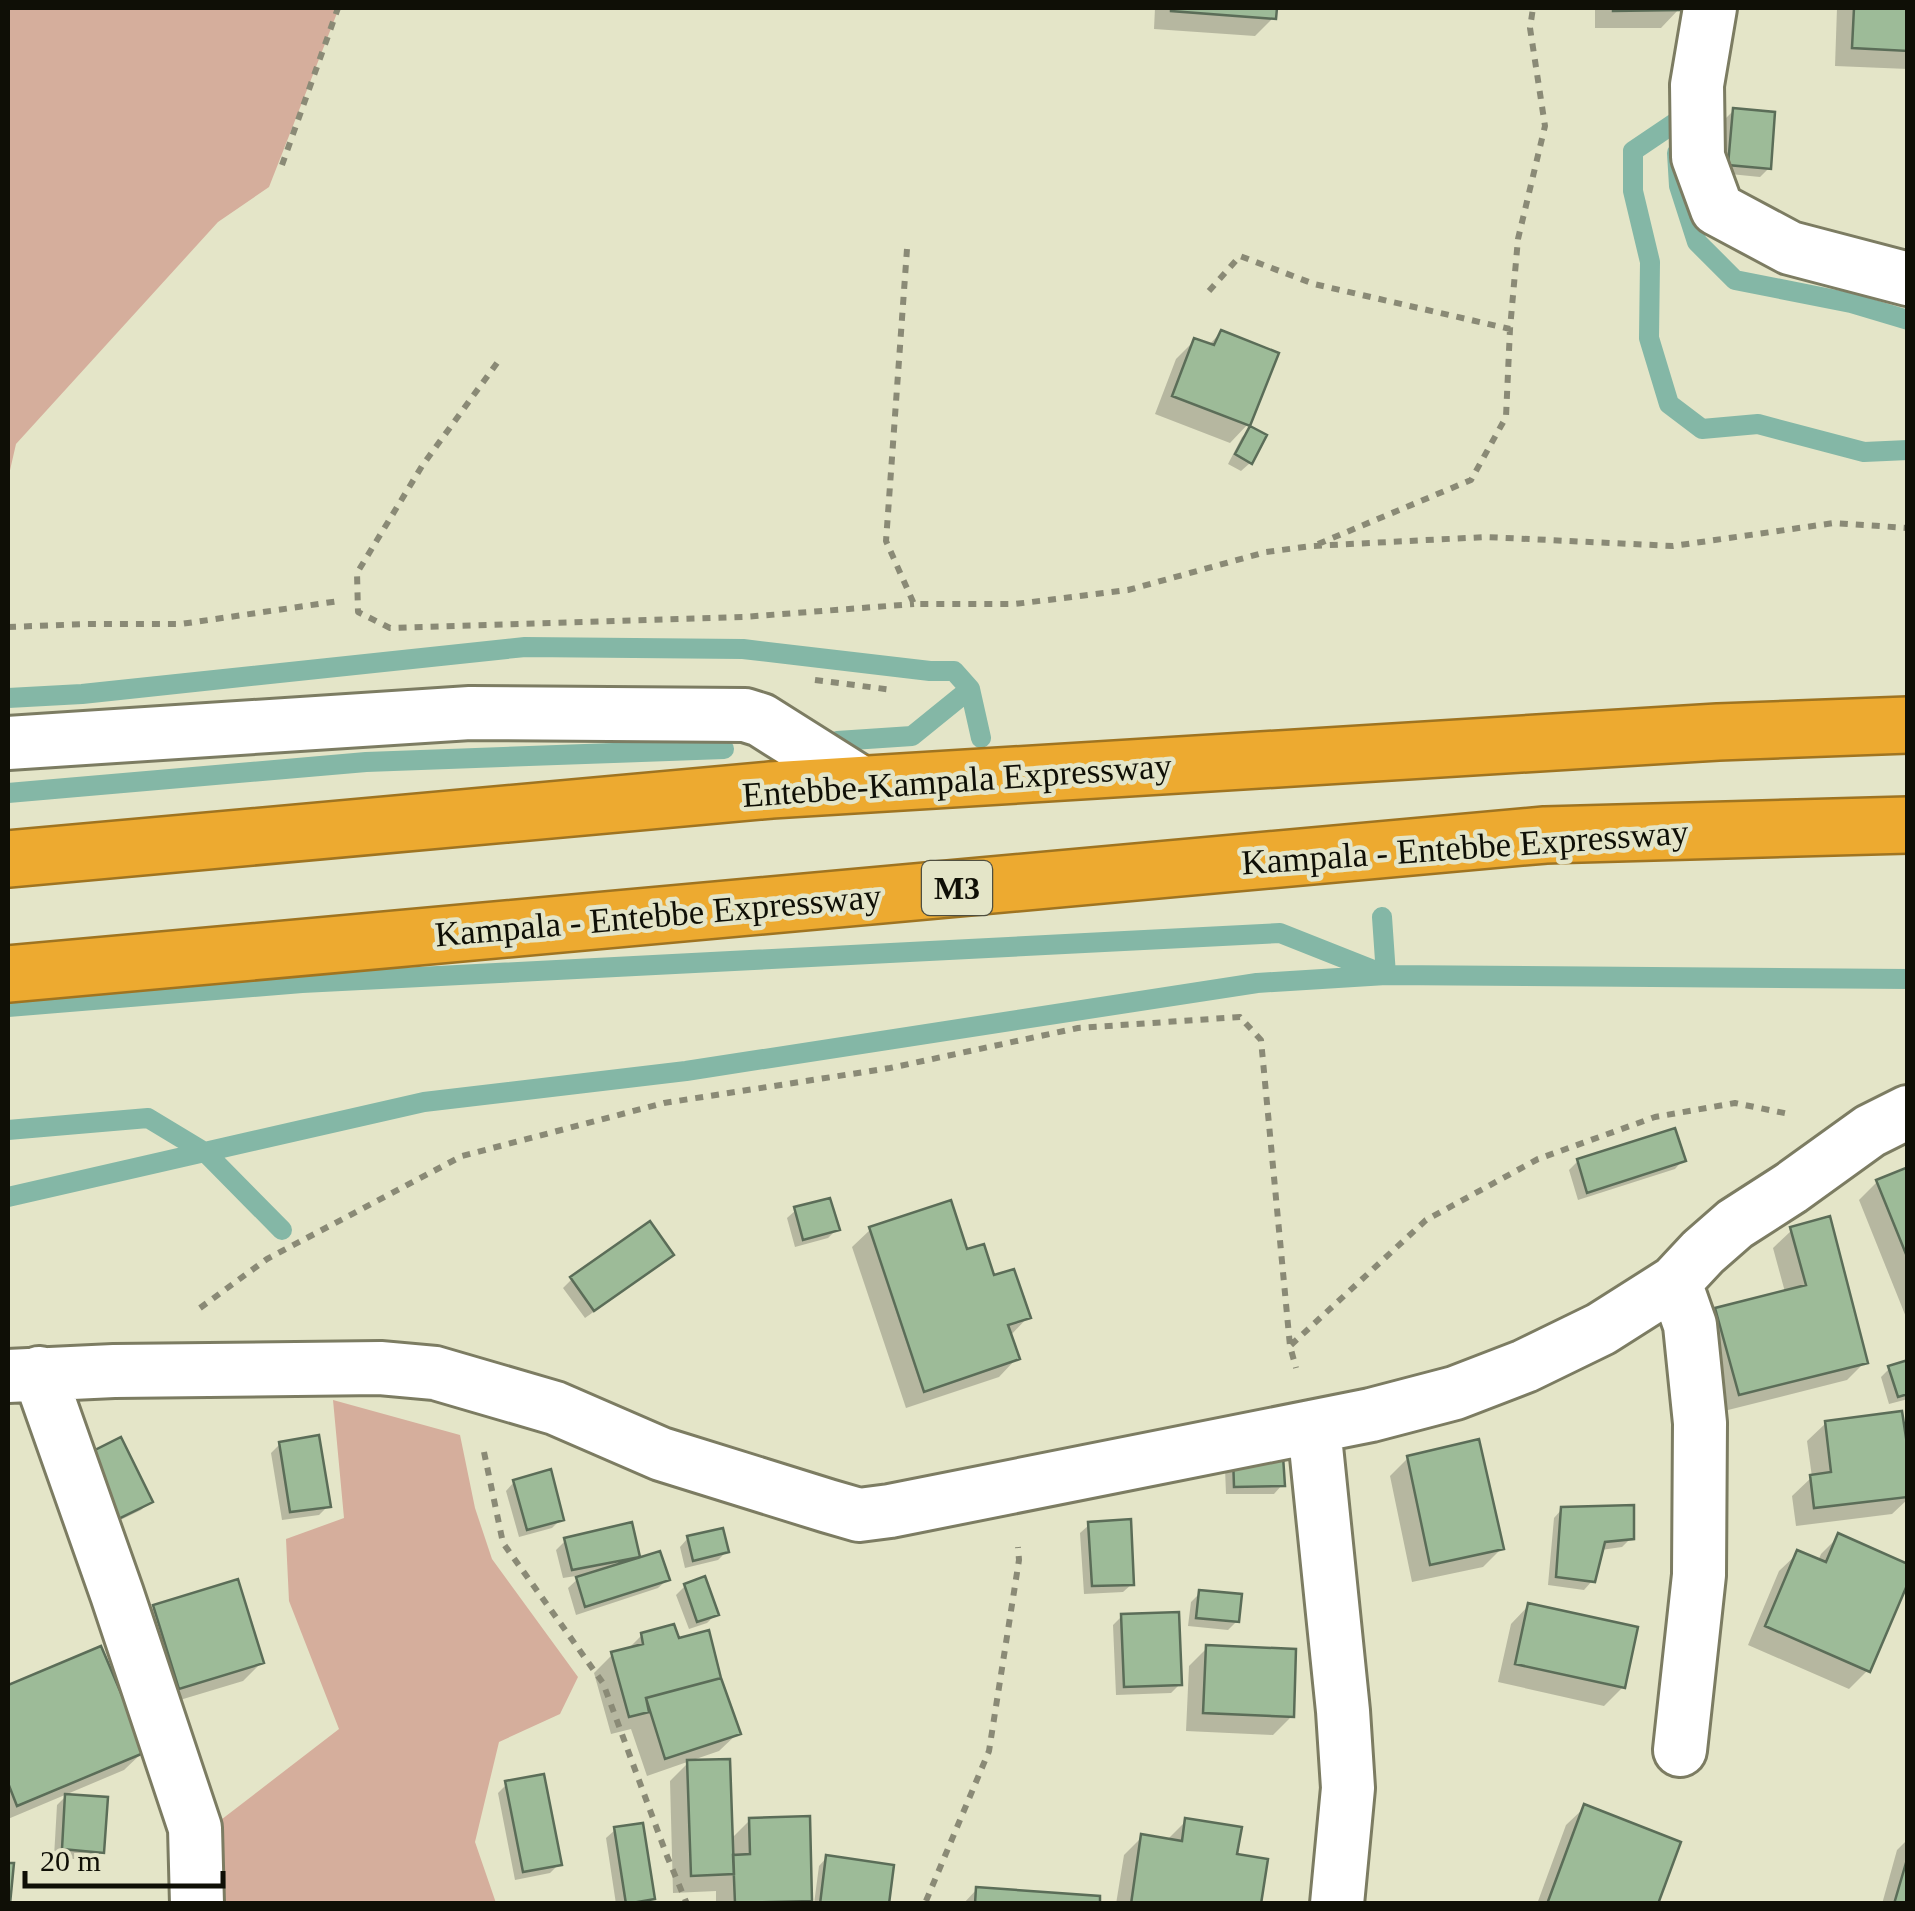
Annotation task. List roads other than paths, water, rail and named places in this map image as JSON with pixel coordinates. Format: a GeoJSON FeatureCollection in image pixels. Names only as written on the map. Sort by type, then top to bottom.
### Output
{"type":"FeatureCollection","features":[{"type":"Feature","properties":{"kind":"highway","name":"Entebbe-Kampala Expressway"},"geometry":{"type":"LineString","coordinates":[[8,860],[771,790],[1718,732],[1908,724]]}},
{"type":"Feature","properties":{"kind":"highway","name":"Kampala - Entebbe Expressway"},"geometry":{"type":"LineString","coordinates":[[8,974],[1544,835],[1908,825]]}},
{"type":"Feature","properties":{"kind":"street"},"geometry":{"type":"LineString","coordinates":[[1710,8],[1696,85],[1698,157],[1718,208],[1790,248],[1908,279]]}},
{"type":"Feature","properties":{"kind":"street"},"geometry":{"type":"LineString","coordinates":[[8,743],[470,714],[745,715],[761,720],[864,785]]}},
{"type":"Feature","properties":{"kind":"street"},"geometry":{"type":"LineString","coordinates":[[197,1904],[195,1828],[117,1594],[23,1374],[380,1368],[435,1373],[555,1408],[661,1454],[859,1514],[890,1511],[1371,1415],[1455,1393],[1525,1366],[1601,1329],[1676,1282],[1735,1224],[1889,1122]]}},
{"type":"Feature","properties":{"kind":"street"},"geometry":{"type":"LineString","coordinates":[[1676,1282],[1690,1324],[1700,1423],[1699,1576],[1680,1750]]}},
{"type":"Feature","properties":{"kind":"street"},"geometry":{"type":"LineString","coordinates":[[1314,1427],[1348,1788],[1338,1904]]}},
{"type":"Feature","properties":{"kind":"waterway"},"geometry":{"type":"LineString","coordinates":[[1676,122],[1633,151],[1633,191],[1650,262],[1649,338],[1669,404],[1702,429],[1758,424],[1864,452],[1908,450]]}},
{"type":"Feature","properties":{"kind":"waterway"},"geometry":{"type":"LineString","coordinates":[[1677,153],[1679,186],[1697,242],[1735,280],[1851,303],[1908,320]]}},
{"type":"Feature","properties":{"kind":"waterway"},"geometry":{"type":"LineString","coordinates":[[8,698],[82,694],[525,647],[743,649],[954,671],[970,689],[981,738]]}},
{"type":"Feature","properties":{"kind":"waterway"},"geometry":{"type":"LineString","coordinates":[[837,741],[912,736],[970,689]]}},
{"type":"Feature","properties":{"kind":"waterway"},"geometry":{"type":"LineString","coordinates":[[8,793],[366,762],[724,749]]}},
{"type":"Feature","properties":{"kind":"waterway"},"geometry":{"type":"LineString","coordinates":[[8,1007],[302,983],[1280,933],[1386,975],[1382,917]]}},
{"type":"Feature","properties":{"kind":"waterway"},"geometry":{"type":"LineString","coordinates":[[8,1197],[424,1102],[686,1071],[1257,983],[1386,975],[1908,979]]}},
{"type":"Feature","properties":{"kind":"waterway"},"geometry":{"type":"LineString","coordinates":[[8,1130],[148,1118],[206,1153],[282,1230]]}}]}
